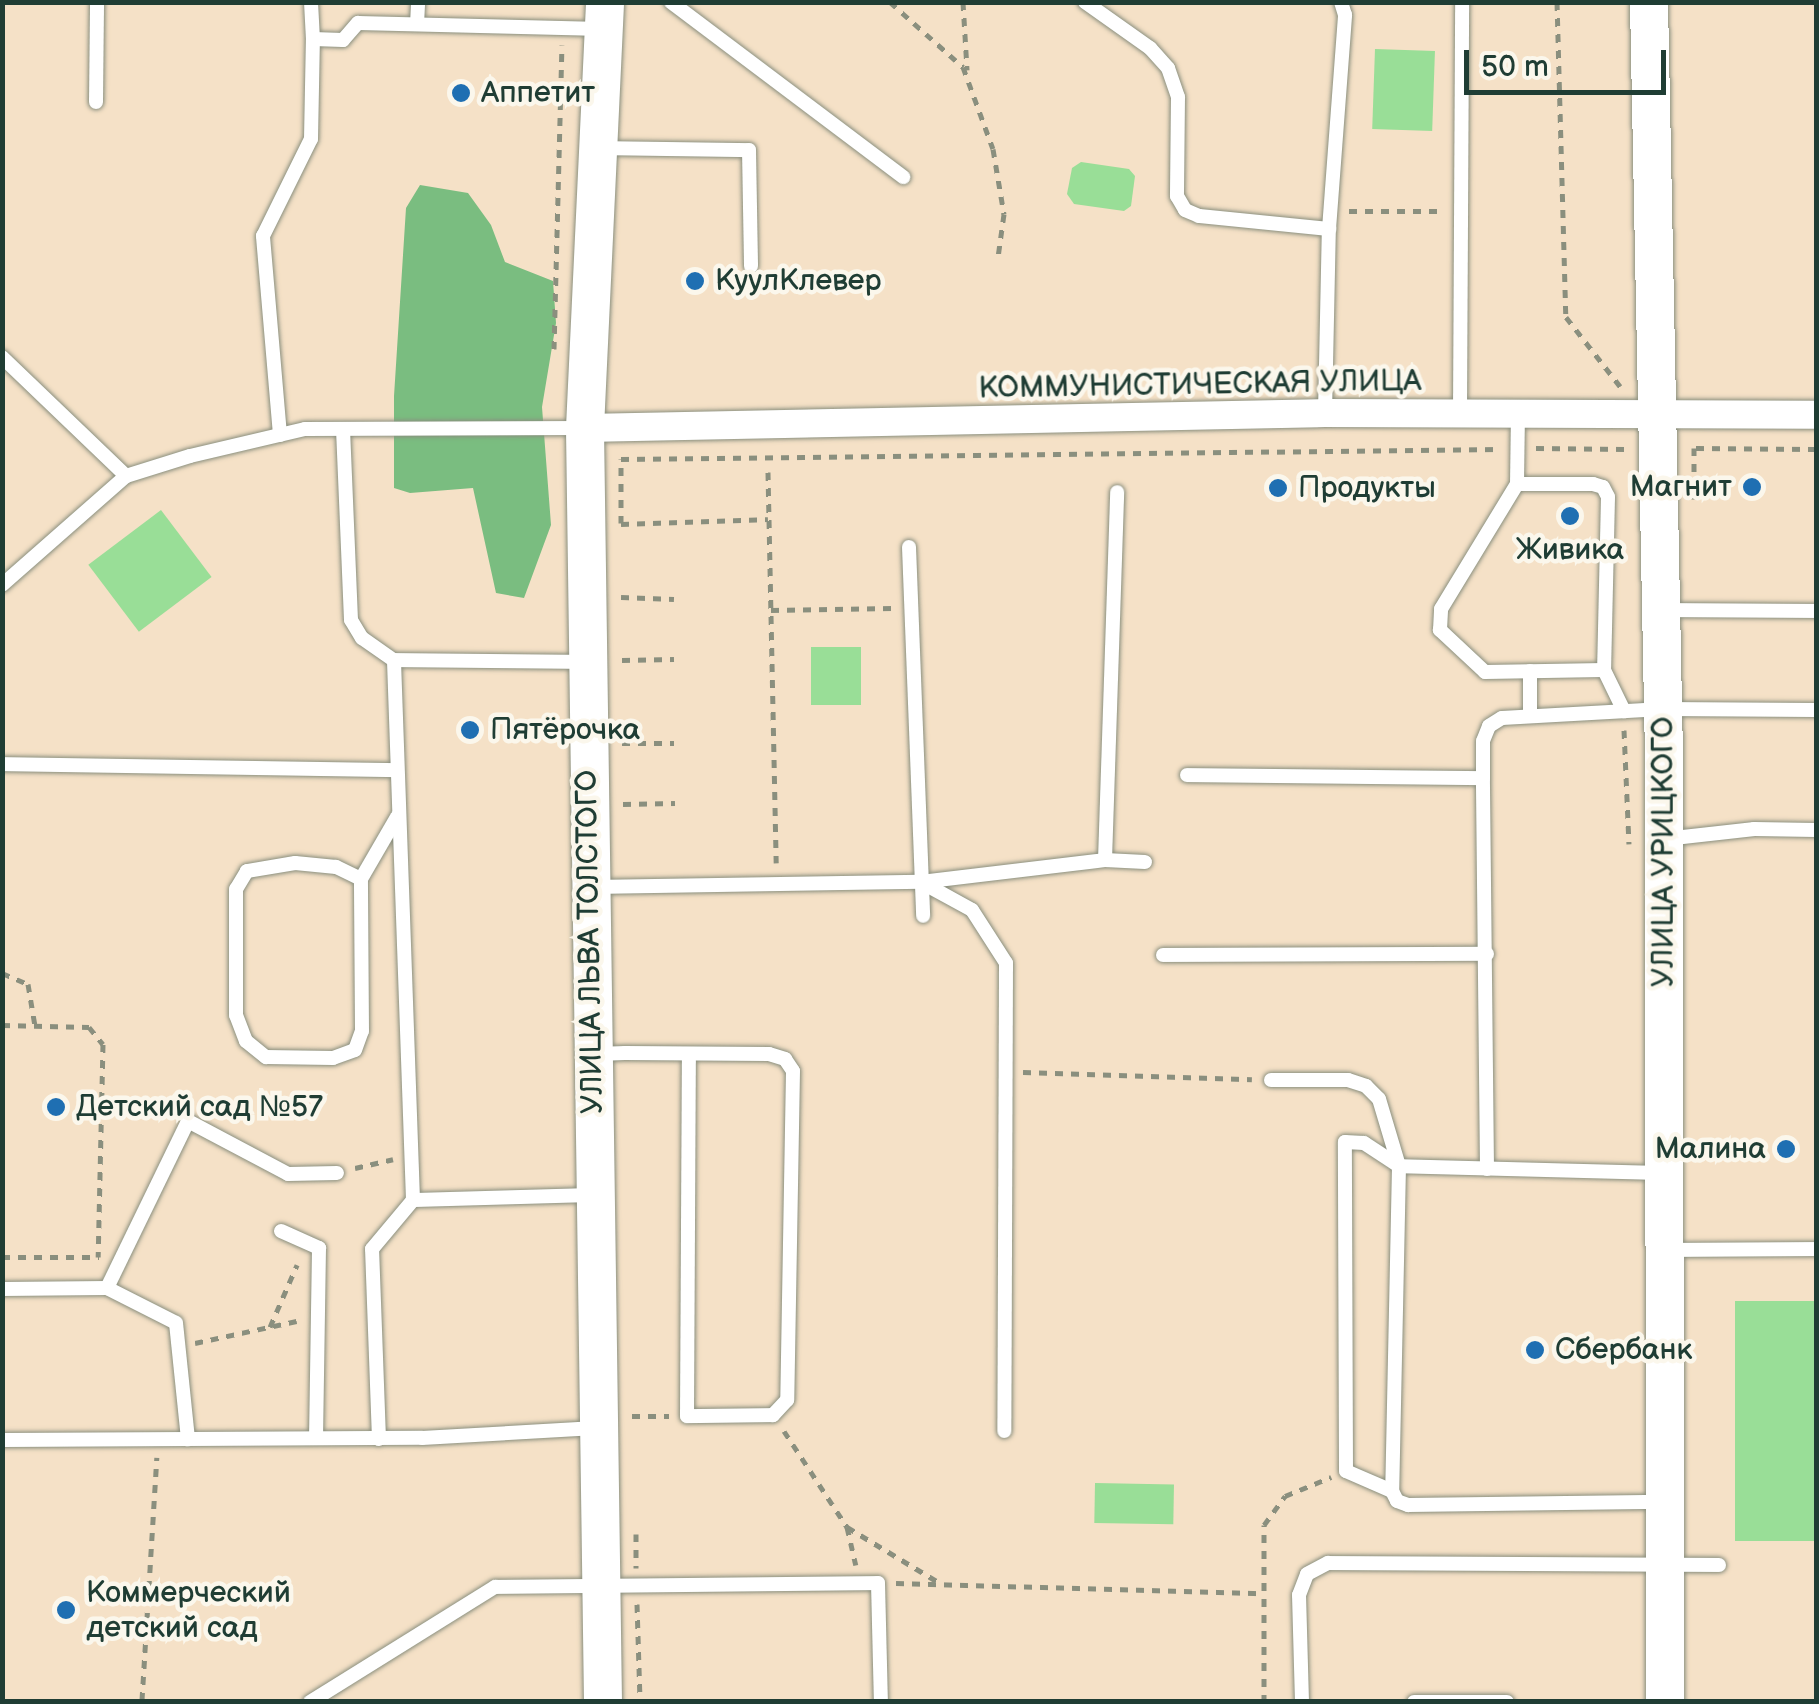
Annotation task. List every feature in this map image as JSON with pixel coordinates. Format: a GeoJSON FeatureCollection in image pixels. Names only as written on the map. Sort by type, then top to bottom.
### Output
{"type":"FeatureCollection","features":[{"type":"Feature","properties":{"kind":"street","name":"УЛИЦА УРИЦКОГО"},"geometry":{"type":"LineString","coordinates":[[1649,2],[1663,709],[1665,1702]]}},
{"type":"Feature","properties":{"kind":"street","name":"УЛИЦА ЛЬВА ТОЛСТОГО"},"geometry":{"type":"LineString","coordinates":[[603,1702],[600,1587],[615,1431],[593,1195],[589,886],[610,666],[585,428],[604,16]]}},
{"type":"Feature","properties":{"kind":"street","name":"КОММУНИСТИЧЕСКАЯ УЛИЦА"},"geometry":{"type":"LineString","coordinates":[[585,428],[1326,414],[1816,415]]}},
{"type":"Feature","properties":{"kind":"lane"},"geometry":{"type":"LineString","coordinates":[[96,102],[97,2]]}},
{"type":"Feature","properties":{"kind":"lane"},"geometry":{"type":"LineString","coordinates":[[280,435],[263,236],[310,139],[311,2]]}},
{"type":"Feature","properties":{"kind":"lane"},"geometry":{"type":"LineString","coordinates":[[417,24],[418,2]]}},
{"type":"Feature","properties":{"kind":"lane"},"geometry":{"type":"LineString","coordinates":[[672,2],[902,176]]}},
{"type":"Feature","properties":{"kind":"lane"},"geometry":{"type":"LineString","coordinates":[[1084,2],[1150,48],[1168,68],[1178,97],[1177,196],[1185,210],[1199,216],[1330,229]]}},
{"type":"Feature","properties":{"kind":"lane"},"geometry":{"type":"LineString","coordinates":[[1326,414],[1330,210],[1345,15],[1341,2]]}},
{"type":"Feature","properties":{"kind":"lane"},"geometry":{"type":"LineString","coordinates":[[1460,414],[1462,2]]}},
{"type":"Feature","properties":{"kind":"lane"},"geometry":{"type":"LineString","coordinates":[[313,39],[343,40],[358,23],[563,28],[604,16]]}},
{"type":"Feature","properties":{"kind":"lane"},"geometry":{"type":"LineString","coordinates":[[596,148],[748,150],[751,266]]}},
{"type":"Feature","properties":{"kind":"lane"},"geometry":{"type":"LineString","coordinates":[[2,357],[126,476]]}},
{"type":"Feature","properties":{"kind":"lane"},"geometry":{"type":"LineString","coordinates":[[1518,414],[1517,484],[1441,609],[1440,630],[1484,672],[1604,670]]}},
{"type":"Feature","properties":{"kind":"lane"},"geometry":{"type":"LineString","coordinates":[[2,585],[126,476],[305,429],[585,428]]}},
{"type":"Feature","properties":{"kind":"lane"},"geometry":{"type":"LineString","coordinates":[[344,429],[351,620],[362,638],[394,660],[610,666]]}},
{"type":"Feature","properties":{"kind":"lane"},"geometry":{"type":"LineString","coordinates":[[1517,484],[1604,487],[1608,496],[1604,670],[1624,712]]}},
{"type":"Feature","properties":{"kind":"lane"},"geometry":{"type":"LineString","coordinates":[[1105,860],[1117,492]]}},
{"type":"Feature","properties":{"kind":"lane"},"geometry":{"type":"LineString","coordinates":[[909,547],[923,916]]}},
{"type":"Feature","properties":{"kind":"lane"},"geometry":{"type":"LineString","coordinates":[[1660,610],[1816,611]]}},
{"type":"Feature","properties":{"kind":"lane"},"geometry":{"type":"LineString","coordinates":[[379,1438],[372,1249],[413,1200],[394,660]]}},
{"type":"Feature","properties":{"kind":"lane"},"geometry":{"type":"LineString","coordinates":[[1530,672],[1530,716]]}},
{"type":"Feature","properties":{"kind":"lane"},"geometry":{"type":"LineString","coordinates":[[1487,1170],[1483,742],[1489,726],[1502,718],[1663,709],[1816,710]]}},
{"type":"Feature","properties":{"kind":"lane"},"geometry":{"type":"LineString","coordinates":[[2,764],[395,770]]}},
{"type":"Feature","properties":{"kind":"lane"},"geometry":{"type":"LineString","coordinates":[[1187,775],[1483,778]]}},
{"type":"Feature","properties":{"kind":"lane"},"geometry":{"type":"LineString","coordinates":[[361,880],[336,867],[295,863],[247,870],[236,888],[236,1015],[246,1041],[266,1057],[332,1058],[355,1050],[362,1031],[361,880],[397,817]]}},
{"type":"Feature","properties":{"kind":"lane"},"geometry":{"type":"LineString","coordinates":[[1664,838],[1754,829],[1816,830]]}},
{"type":"Feature","properties":{"kind":"lane"},"geometry":{"type":"LineString","coordinates":[[589,886],[921,882],[1105,860],[1145,862]]}},
{"type":"Feature","properties":{"kind":"lane"},"geometry":{"type":"LineString","coordinates":[[921,882],[972,910],[1006,963],[1004,1431]]}},
{"type":"Feature","properties":{"kind":"lane"},"geometry":{"type":"LineString","coordinates":[[1163,955],[1487,954]]}},
{"type":"Feature","properties":{"kind":"lane"},"geometry":{"type":"LineString","coordinates":[[591,1054],[689,1054],[769,1054],[786,1059],[793,1071],[787,1400],[774,1416],[687,1416],[689,1054]]}},
{"type":"Feature","properties":{"kind":"lane"},"geometry":{"type":"LineString","coordinates":[[1272,1080],[1348,1080],[1366,1086],[1379,1099],[1399,1166],[1392,1491],[1398,1501],[1408,1505],[1666,1502]]}},
{"type":"Feature","properties":{"kind":"lane"},"geometry":{"type":"LineString","coordinates":[[107,1288],[188,1121],[288,1174],[337,1173]]}},
{"type":"Feature","properties":{"kind":"lane"},"geometry":{"type":"LineString","coordinates":[[1392,1491],[1346,1470],[1345,1142],[1364,1144],[1399,1166],[1665,1173]]}},
{"type":"Feature","properties":{"kind":"lane"},"geometry":{"type":"LineString","coordinates":[[413,1200],[593,1195]]}},
{"type":"Feature","properties":{"kind":"lane"},"geometry":{"type":"LineString","coordinates":[[281,1231],[319,1248],[316,1438]]}},
{"type":"Feature","properties":{"kind":"lane"},"geometry":{"type":"LineString","coordinates":[[1665,1250],[1816,1249]]}},
{"type":"Feature","properties":{"kind":"lane"},"geometry":{"type":"LineString","coordinates":[[2,1289],[107,1288],[176,1324],[188,1438]]}},
{"type":"Feature","properties":{"kind":"lane"},"geometry":{"type":"LineString","coordinates":[[2,1440],[379,1438],[615,1431]]}},
{"type":"Feature","properties":{"kind":"lane"},"geometry":{"type":"LineString","coordinates":[[1302,1702],[1299,1595],[1307,1574],[1328,1564],[1719,1565]]}},
{"type":"Feature","properties":{"kind":"lane"},"geometry":{"type":"LineString","coordinates":[[310,1702],[495,1587],[860,1583],[878,1583],[881,1702]]}},
{"type":"Feature","properties":{"kind":"lane"},"geometry":{"type":"LineString","coordinates":[[1414,1702],[1507,1702]]}},
{"type":"Feature","properties":{"kind":"path"},"geometry":{"type":"LineString","coordinates":[[890,2],[963,67],[994,149],[1004,214],[998,257]]}},
{"type":"Feature","properties":{"kind":"path"},"geometry":{"type":"LineString","coordinates":[[964,2],[967,78]]}},
{"type":"Feature","properties":{"kind":"path"},"geometry":{"type":"LineString","coordinates":[[1557,2],[1566,317],[1625,392]]}},
{"type":"Feature","properties":{"kind":"path"},"geometry":{"type":"LineString","coordinates":[[555,208],[563,28]]}},
{"type":"Feature","properties":{"kind":"path"},"geometry":{"type":"LineString","coordinates":[[1330,210],[1461,212]]}},
{"type":"Feature","properties":{"kind":"path"},"geometry":{"type":"LineString","coordinates":[[621,542],[621,458],[1625,448]]}},
{"type":"Feature","properties":{"kind":"path"},"geometry":{"type":"LineString","coordinates":[[1696,448],[1816,449]]}},
{"type":"Feature","properties":{"kind":"path"},"geometry":{"type":"LineString","coordinates":[[768,472],[777,884]]}},
{"type":"Feature","properties":{"kind":"path"},"geometry":{"type":"LineString","coordinates":[[621,524],[769,519]]}},
{"type":"Feature","properties":{"kind":"path"},"geometry":{"type":"LineString","coordinates":[[622,578],[622,612]]}},
{"type":"Feature","properties":{"kind":"path"},"geometry":{"type":"LineString","coordinates":[[622,596],[674,599]]}},
{"type":"Feature","properties":{"kind":"path"},"geometry":{"type":"LineString","coordinates":[[771,610],[910,608]]}},
{"type":"Feature","properties":{"kind":"path"},"geometry":{"type":"LineString","coordinates":[[610,666],[622,644]]}},
{"type":"Feature","properties":{"kind":"path"},"geometry":{"type":"LineString","coordinates":[[610,666],[674,659]]}},
{"type":"Feature","properties":{"kind":"path"},"geometry":{"type":"LineString","coordinates":[[622,727],[622,761]]}},
{"type":"Feature","properties":{"kind":"path"},"geometry":{"type":"LineString","coordinates":[[622,744],[674,744]]}},
{"type":"Feature","properties":{"kind":"path"},"geometry":{"type":"LineString","coordinates":[[622,796],[622,821]]}},
{"type":"Feature","properties":{"kind":"path"},"geometry":{"type":"LineString","coordinates":[[622,804],[675,803]]}},
{"type":"Feature","properties":{"kind":"path"},"geometry":{"type":"LineString","coordinates":[[2,973],[28,984],[35,1026]]}},
{"type":"Feature","properties":{"kind":"path"},"geometry":{"type":"LineString","coordinates":[[2,1025],[89,1026],[103,1044],[98,1257]]}},
{"type":"Feature","properties":{"kind":"path"},"geometry":{"type":"LineString","coordinates":[[1005,1072],[1272,1080]]}},
{"type":"Feature","properties":{"kind":"path"},"geometry":{"type":"LineString","coordinates":[[337,1173],[411,1154]]}},
{"type":"Feature","properties":{"kind":"path"},"geometry":{"type":"LineString","coordinates":[[270,1327],[306,1242]]}},
{"type":"Feature","properties":{"kind":"path"},"geometry":{"type":"LineString","coordinates":[[2,1257],[122,1257]]}},
{"type":"Feature","properties":{"kind":"path"},"geometry":{"type":"LineString","coordinates":[[178,1346],[318,1317]]}},
{"type":"Feature","properties":{"kind":"path"},"geometry":{"type":"LineString","coordinates":[[632,1396],[632,1416]]}},
{"type":"Feature","properties":{"kind":"path"},"geometry":{"type":"LineString","coordinates":[[615,1431],[632,1416],[687,1416]]}},
{"type":"Feature","properties":{"kind":"path"},"geometry":{"type":"LineString","coordinates":[[774,1416],[847,1526],[860,1583]]}},
{"type":"Feature","properties":{"kind":"path"},"geometry":{"type":"LineString","coordinates":[[146,1702],[142,1700],[157,1440]]}},
{"type":"Feature","properties":{"kind":"path"},"geometry":{"type":"LineString","coordinates":[[1264,1702],[1264,1525],[1285,1496],[1346,1470]]}},
{"type":"Feature","properties":{"kind":"path"},"geometry":{"type":"LineString","coordinates":[[847,1526],[943,1585]]}},
{"type":"Feature","properties":{"kind":"path"},"geometry":{"type":"LineString","coordinates":[[636,1529],[640,1702]]}},
{"type":"Feature","properties":{"kind":"path"},"geometry":{"type":"LineString","coordinates":[[878,1583],[1262,1593]]}},
{"type":"Feature","properties":{"kind":"green space"},"geometry":{"type":"Polygon","coordinates":[[[1375,49],[1435,51],[1432,131],[1372,129],[1375,49]]]}},
{"type":"Feature","properties":{"kind":"green space"},"geometry":{"type":"Polygon","coordinates":[[[1081,162],[1129,169],[1135,176],[1131,206],[1124,211],[1074,204],[1067,194],[1072,168],[1081,162]]]}},
{"type":"Feature","properties":{"kind":"green space"},"geometry":{"type":"Polygon","coordinates":[[[420,185],[468,193],[491,225],[505,262],[553,281],[556,323],[542,407],[551,525],[524,598],[496,593],[473,488],[410,493],[394,488],[394,396],[406,208],[420,185]]]}},
{"type":"Feature","properties":{"kind":"green space"},"geometry":{"type":"Polygon","coordinates":[[[161,510],[212,577],[139,632],[88,565],[161,510]]]}},
{"type":"Feature","properties":{"kind":"green space"},"geometry":{"type":"Polygon","coordinates":[[[811,647],[861,647],[861,705],[811,705],[811,647]]]}},
{"type":"Feature","properties":{"kind":"green space"},"geometry":{"type":"Polygon","coordinates":[[[1735,1301],[1816,1301],[1816,1541],[1735,1541],[1735,1301]]]}},
{"type":"Feature","properties":{"kind":"green space"},"geometry":{"type":"Polygon","coordinates":[[[1095,1483],[1174,1484],[1173,1524],[1094,1523],[1095,1483]]]}},
{"type":"Feature","properties":{"kind":"place","name":"Аппетит"},"geometry":{"type":"Point","coordinates":[461,93]}},
{"type":"Feature","properties":{"kind":"place","name":"КуулКлевер"},"geometry":{"type":"Point","coordinates":[695,281]}},
{"type":"Feature","properties":{"kind":"place","name":"Магнит"},"geometry":{"type":"Point","coordinates":[1752,487]}},
{"type":"Feature","properties":{"kind":"place","name":"Продукты"},"geometry":{"type":"Point","coordinates":[1278,488]}},
{"type":"Feature","properties":{"kind":"place","name":"Живика"},"geometry":{"type":"Point","coordinates":[1570,516]}},
{"type":"Feature","properties":{"kind":"place","name":"Пятёрочка"},"geometry":{"type":"Point","coordinates":[470,730]}},
{"type":"Feature","properties":{"kind":"place","name":"Детский сад №57"},"geometry":{"type":"Point","coordinates":[56,1107]}},
{"type":"Feature","properties":{"kind":"place","name":"Малина"},"geometry":{"type":"Point","coordinates":[1786,1149]}},
{"type":"Feature","properties":{"kind":"place","name":"Сбербанк"},"geometry":{"type":"Point","coordinates":[1535,1350]}},
{"type":"Feature","properties":{"kind":"place","name":"Коммерческий детский сад"},"geometry":{"type":"Point","coordinates":[66,1610]}}]}
